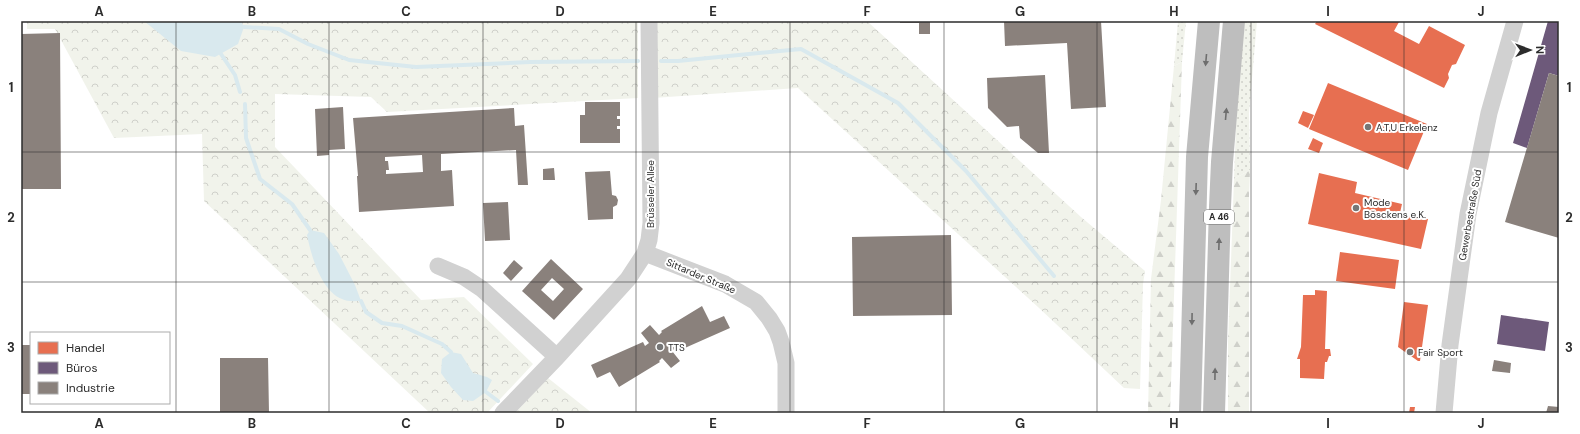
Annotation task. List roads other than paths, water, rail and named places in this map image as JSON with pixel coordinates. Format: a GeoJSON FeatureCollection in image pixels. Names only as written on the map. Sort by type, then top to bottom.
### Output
{"type":"FeatureCollection","features":[{"type":"Feature","properties":{"kind":"highway","name":"A 46"},"geometry":{"type":"LineString","coordinates":[[1190,413],[1198,157],[1209,21]]}},
{"type":"Feature","properties":{"kind":"highway","name":"A 46"},"geometry":{"type":"LineString","coordinates":[[1214,413],[1220,200],[1234,21]]}},
{"type":"Feature","properties":{"kind":"street","name":"Brüsseler Allee"},"geometry":{"type":"LineString","coordinates":[[503,413],[557,357],[628,279],[645,253],[649,240],[651,223],[649,21]]}},
{"type":"Feature","properties":{"kind":"street","name":"Gewerbestraße Süd"},"geometry":{"type":"LineString","coordinates":[[1444,413],[1450,345],[1468,214],[1489,113],[1515,21]]}},
{"type":"Feature","properties":{"kind":"street","name":"Sittarder Straße"},"geometry":{"type":"LineString","coordinates":[[645,253],[725,284],[756,302],[769,318],[781,342],[786,363],[786,413]]}},
{"type":"Feature","properties":{"kind":"street"},"geometry":{"type":"LineString","coordinates":[[438,266],[464,277],[482,289],[557,357]]}},
{"type":"Feature","properties":{"kind":"waterway"},"geometry":{"type":"LineString","coordinates":[[244,27],[279,29],[308,44],[349,60],[416,67],[530,62],[638,61]]}},
{"type":"Feature","properties":{"kind":"waterway"},"geometry":{"type":"LineString","coordinates":[[661,61],[678,61],[801,49],[898,103],[966,171],[1054,276]]}},
{"type":"Feature","properties":{"kind":"waterway"},"geometry":{"type":"LineString","coordinates":[[221,54],[235,75],[240,92]]}},
{"type":"Feature","properties":{"kind":"waterway"},"geometry":{"type":"LineString","coordinates":[[245,104],[246,138],[260,179],[292,204],[310,230]]}},
{"type":"Feature","properties":{"kind":"waterway"},"geometry":{"type":"LineString","coordinates":[[361,301],[366,312],[382,323],[402,326],[442,344],[451,352]]}},
{"type":"Feature","properties":{"kind":"waterway"},"geometry":{"type":"LineString","coordinates":[[486,392],[498,401]]}},
{"type":"Feature","properties":{"kind":"place","name":"A.T.U Erkelenz"},"geometry":{"type":"Point","coordinates":[1368,127]}},
{"type":"Feature","properties":{"kind":"place","name":"Mode Bösckens e.K."},"geometry":{"type":"Point","coordinates":[1356,208]}},
{"type":"Feature","properties":{"kind":"place","name":"TTS"},"geometry":{"type":"Point","coordinates":[660,347]}},
{"type":"Feature","properties":{"kind":"place","name":"Fair Sport"},"geometry":{"type":"Point","coordinates":[1410,352]}}]}
